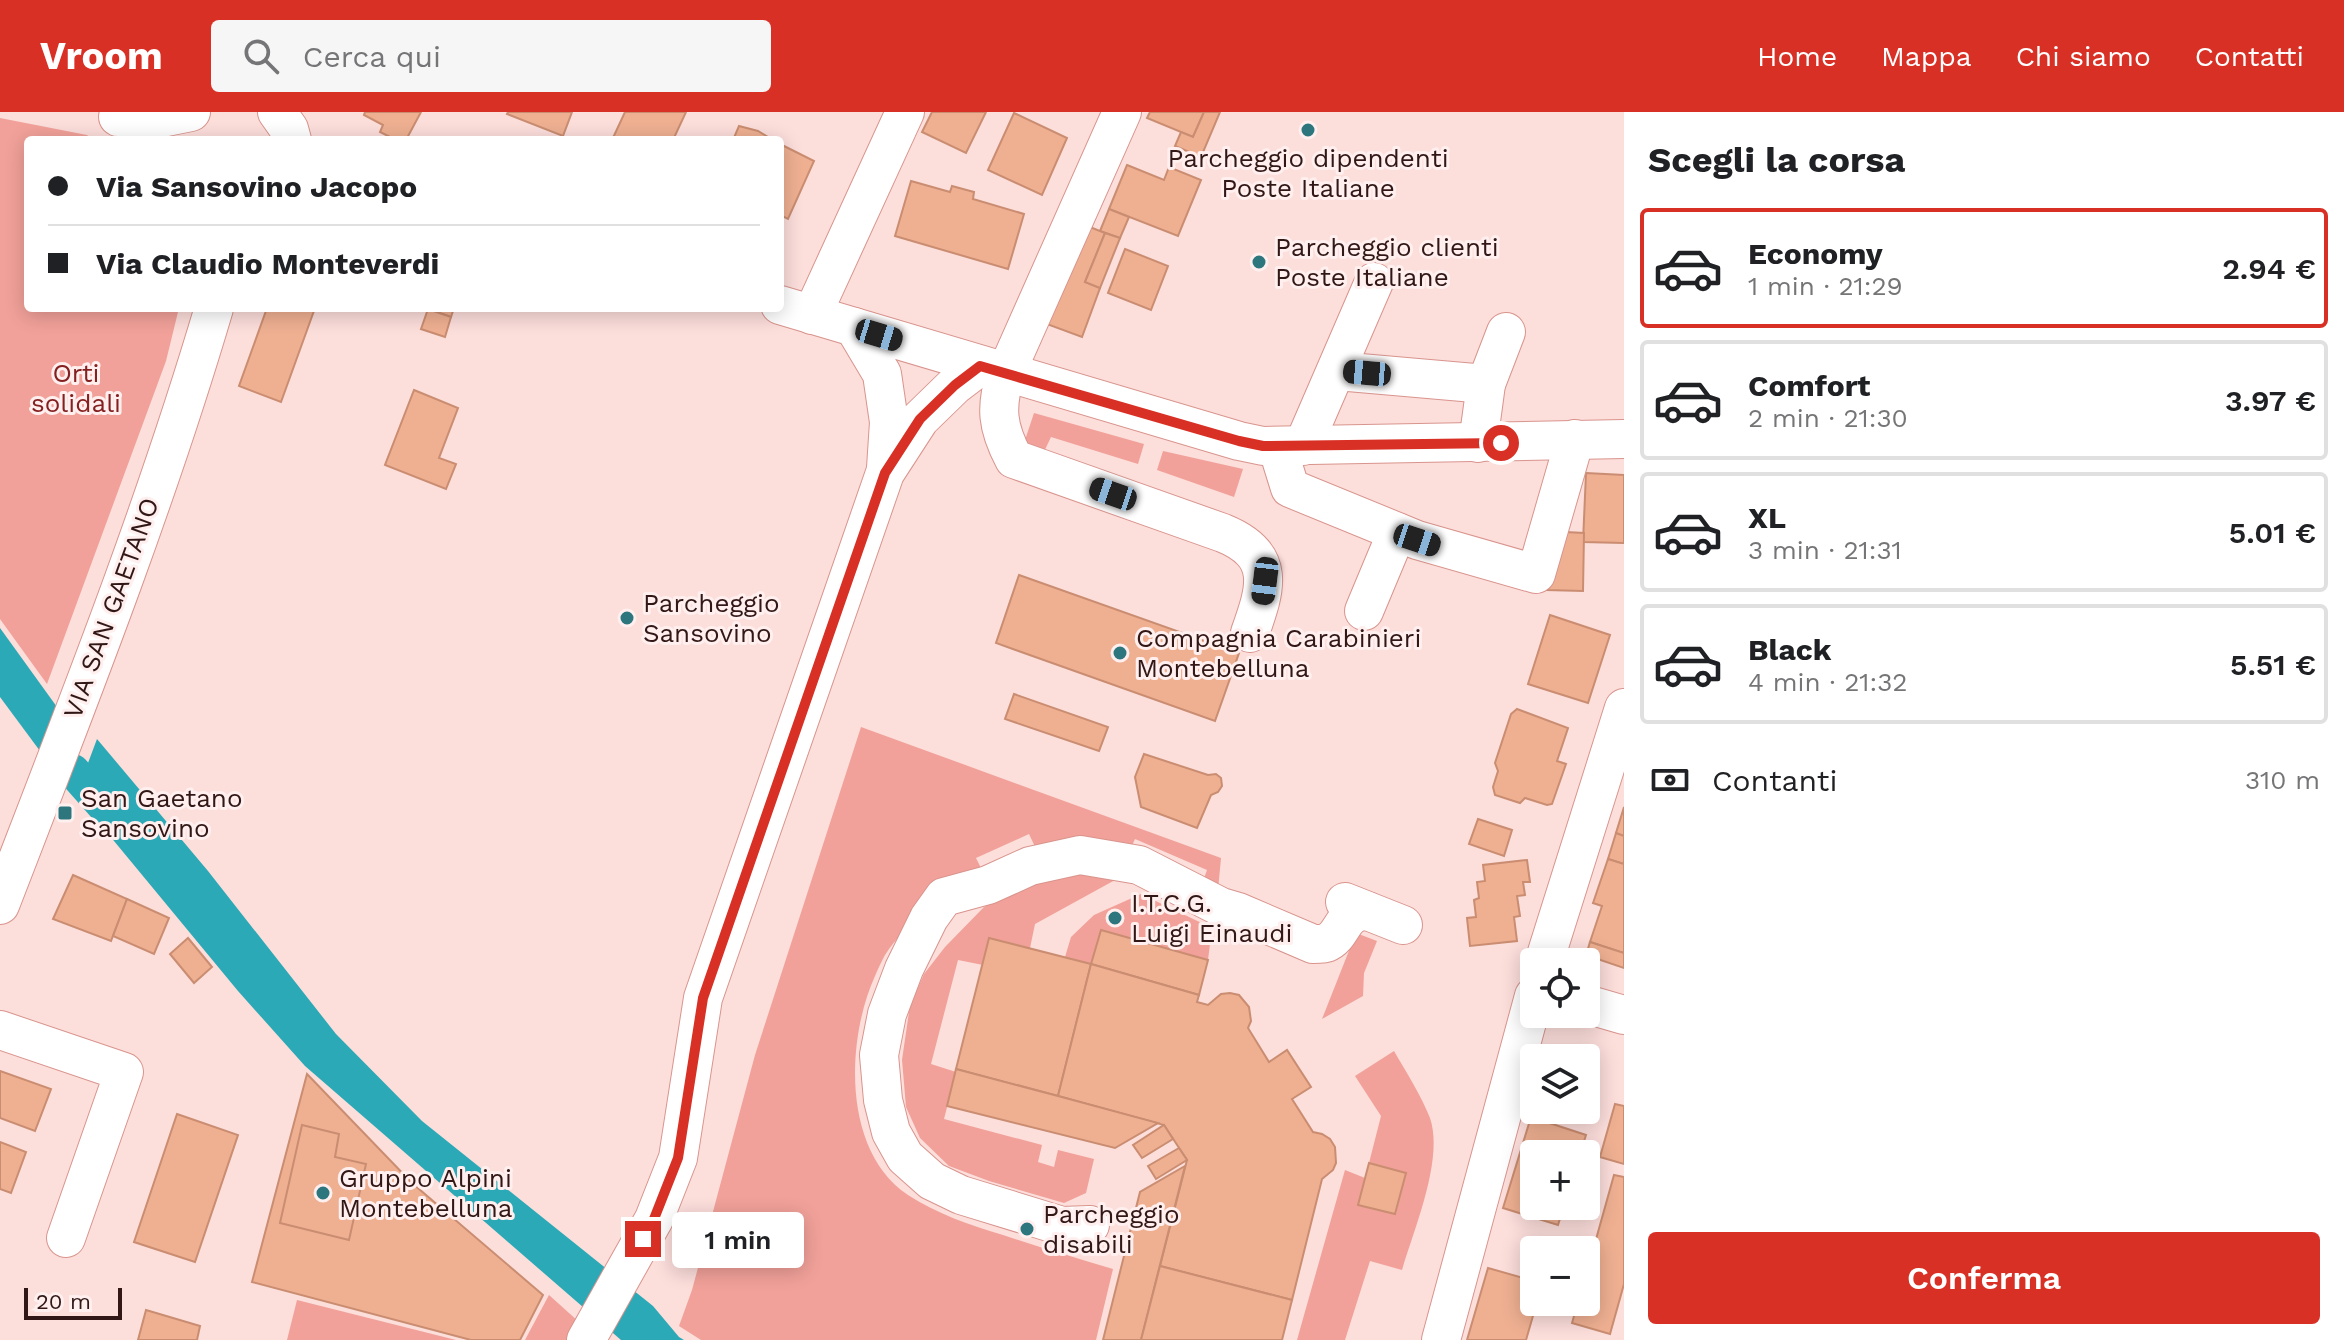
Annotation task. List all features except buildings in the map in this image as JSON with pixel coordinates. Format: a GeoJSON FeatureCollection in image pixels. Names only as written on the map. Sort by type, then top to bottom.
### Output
{"type":"FeatureCollection","features":[{"type":"Feature","properties":{"kind":"street"},"geometry":{"type":"LineString","coordinates":[[108,114],[161,118],[191,112]]}},
{"type":"Feature","properties":{"kind":"street"},"geometry":{"type":"LineString","coordinates":[[191,136],[197,119],[204,112]]}},
{"type":"Feature","properties":{"kind":"street"},"geometry":{"type":"LineString","coordinates":[[905,112],[796,310],[1263,446],[1624,439]]}},
{"type":"Feature","properties":{"kind":"street"},"geometry":{"type":"LineString","coordinates":[[1122,112],[993,369],[1002,438],[1014,459],[1244,543],[1259,558],[1265,581],[1250,633]]}},
{"type":"Feature","properties":{"kind":"street"},"geometry":{"type":"LineString","coordinates":[[108,114],[153,136]]}},
{"type":"Feature","properties":{"kind":"street"},"geometry":{"type":"LineString","coordinates":[[1374,282],[1337,371],[1290,446],[1290,488],[1397,532],[1461,554],[1536,574],[1575,439]]}},
{"type":"Feature","properties":{"kind":"street","name":"VIA SAN GAETANO"},"geometry":{"type":"LineString","coordinates":[[0,905],[122,583],[213,312]]}},
{"type":"Feature","properties":{"kind":"street"},"geometry":{"type":"LineString","coordinates":[[854,327],[882,374],[889,422],[885,473]]}},
{"type":"Feature","properties":{"kind":"street"},"geometry":{"type":"LineString","coordinates":[[1478,443],[1486,384],[1506,332]]}},
{"type":"Feature","properties":{"kind":"street"},"geometry":{"type":"LineString","coordinates":[[592,1331],[654,1219],[678,1158],[703,998],[885,473],[920,419],[955,385],[993,369]]}},
{"type":"Feature","properties":{"kind":"street"},"geometry":{"type":"LineString","coordinates":[[1337,371],[1486,384]]}},
{"type":"Feature","properties":{"kind":"street"},"geometry":{"type":"LineString","coordinates":[[1364,611],[1397,532]]}},
{"type":"Feature","properties":{"kind":"street"},"geometry":{"type":"LineString","coordinates":[[1548,948],[1624,708]]}},
{"type":"Feature","properties":{"kind":"street"},"geometry":{"type":"LineString","coordinates":[[1090,1225],[1062,1226],[961,1195],[932,1181],[905,1157],[891,1132],[883,1100],[879,1055],[887,1014],[916,943],[944,897],[988,885],[1030,866],[1080,855],[1139,865],[1221,907],[1313,944],[1326,943],[1334,937],[1356,907],[1403,925]]}},
{"type":"Feature","properties":{"kind":"street"},"geometry":{"type":"LineString","coordinates":[[1600,1008],[1624,1015]]}},
{"type":"Feature","properties":{"kind":"street"},"geometry":{"type":"LineString","coordinates":[[1441,1340],[1525,1028]]}},
{"type":"Feature","properties":{"kind":"street"},"geometry":{"type":"LineString","coordinates":[[0,1030],[124,1072],[66,1238]]}},
{"type":"Feature","properties":{"kind":"green space","name":"Orti solidali"},"geometry":{"type":"Polygon","coordinates":[[[0,118],[88,136],[24,136],[24,312],[178,312],[166,361],[47,684],[0,619],[0,118]]]}},
{"type":"Feature","properties":{"kind":"green space"},"geometry":{"type":"Polygon","coordinates":[[[1034,413],[1144,444],[1138,464],[1051,437],[1042,456],[1025,440],[1034,413]]]}},
{"type":"Feature","properties":{"kind":"green space"},"geometry":{"type":"Polygon","coordinates":[[[1163,451],[1243,469],[1234,497],[1157,470],[1163,451]]]}},
{"type":"Feature","properties":{"kind":"green space"},"geometry":{"type":"Polygon","coordinates":[[[861,727],[1221,858],[1218,890],[1202,884],[1207,870],[1135,839],[1128,854],[1038,853],[1029,834],[976,858],[984,874],[932,908],[899,937],[883,959],[865,1002],[855,1062],[856,1093],[861,1123],[871,1151],[886,1176],[908,1195],[954,1218],[1113,1269],[1096,1340],[701,1340],[679,1326],[692,1290],[755,1055],[861,727]]]}},
{"type":"Feature","properties":{"kind":"green space"},"geometry":{"type":"Polygon","coordinates":[[[1073,872],[1126,874],[1035,924],[1030,948],[983,965],[958,960],[931,1064],[956,1072],[944,1119],[1042,1145],[1038,1162],[1054,1167],[1058,1150],[1094,1159],[1086,1193],[1064,1203],[949,1166],[920,1138],[906,1107],[902,1060],[910,1005],[924,974],[945,947],[984,907],[1033,882],[1073,872]]]}},
{"type":"Feature","properties":{"kind":"green space"},"geometry":{"type":"Polygon","coordinates":[[[1141,894],[1212,928],[1208,960],[1102,930],[1091,964],[1065,957],[1071,937],[1094,915],[1141,894]]]}},
{"type":"Feature","properties":{"kind":"green space"},"geometry":{"type":"Polygon","coordinates":[[[1356,933],[1377,941],[1364,973],[1363,996],[1322,1019],[1356,933]]]}},
{"type":"Feature","properties":{"kind":"green space"},"geometry":{"type":"Polygon","coordinates":[[[1394,1051],[1426,1109],[1433,1135],[1426,1194],[1402,1270],[1370,1261],[1345,1340],[1297,1340],[1345,1170],[1365,1178],[1396,1213],[1406,1173],[1369,1163],[1381,1116],[1355,1076],[1394,1051]]]}},
{"type":"Feature","properties":{"kind":"green space"},"geometry":{"type":"Polygon","coordinates":[[[549,1295],[599,1340],[525,1340],[549,1295]]]}},
{"type":"Feature","properties":{"kind":"green space"},"geometry":{"type":"Polygon","coordinates":[[[297,1300],[456,1340],[287,1340],[297,1300]]]}},
{"type":"Feature","properties":{"kind":"water"},"geometry":{"type":"Polygon","coordinates":[[[0,628],[57,707],[40,751],[0,697],[0,628]]]}},
{"type":"Feature","properties":{"kind":"water"},"geometry":{"type":"Polygon","coordinates":[[[97,739],[208,871],[336,1034],[422,1121],[653,1306],[684,1340],[621,1340],[305,1066],[238,991],[76,795],[97,739]]]}},
{"type":"Feature","properties":{"kind":"waterway"},"geometry":{"type":"LineString","coordinates":[[73,771],[112,815]]}},
{"type":"Feature","properties":{"kind":"place","name":"Parcheggio dipendenti Poste Italiane"},"geometry":{"type":"Point","coordinates":[1308,130]}},
{"type":"Feature","properties":{"kind":"place","name":"Parcheggio clienti Poste Italiane"},"geometry":{"type":"Point","coordinates":[1259,262]}},
{"type":"Feature","properties":{"kind":"place","name":"Parcheggio Sansovino"},"geometry":{"type":"Point","coordinates":[627,618]}},
{"type":"Feature","properties":{"kind":"place","name":"Compagnia Carabinieri Montebelluna"},"geometry":{"type":"Point","coordinates":[1120,653]}},
{"type":"Feature","properties":{"kind":"place","name":"San Gaetano Sansovino"},"geometry":{"type":"Point","coordinates":[65,813]}},
{"type":"Feature","properties":{"kind":"place","name":"I.T.C.G. Luigi Einaudi"},"geometry":{"type":"Point","coordinates":[1115,918]}},
{"type":"Feature","properties":{"kind":"place","name":"Gruppo Alpini Montebelluna"},"geometry":{"type":"Point","coordinates":[323,1193]}},
{"type":"Feature","properties":{"kind":"place","name":"Parcheggio disabili"},"geometry":{"type":"Point","coordinates":[1027,1229]}},
{"type":"Feature","properties":{"kind":"route"},"geometry":{"type":"LineString","coordinates":[[643,1239],[678,1158],[703,998],[885,473],[920,419],[955,385],[980,366],[1263,446],[1501,443]]}}]}
